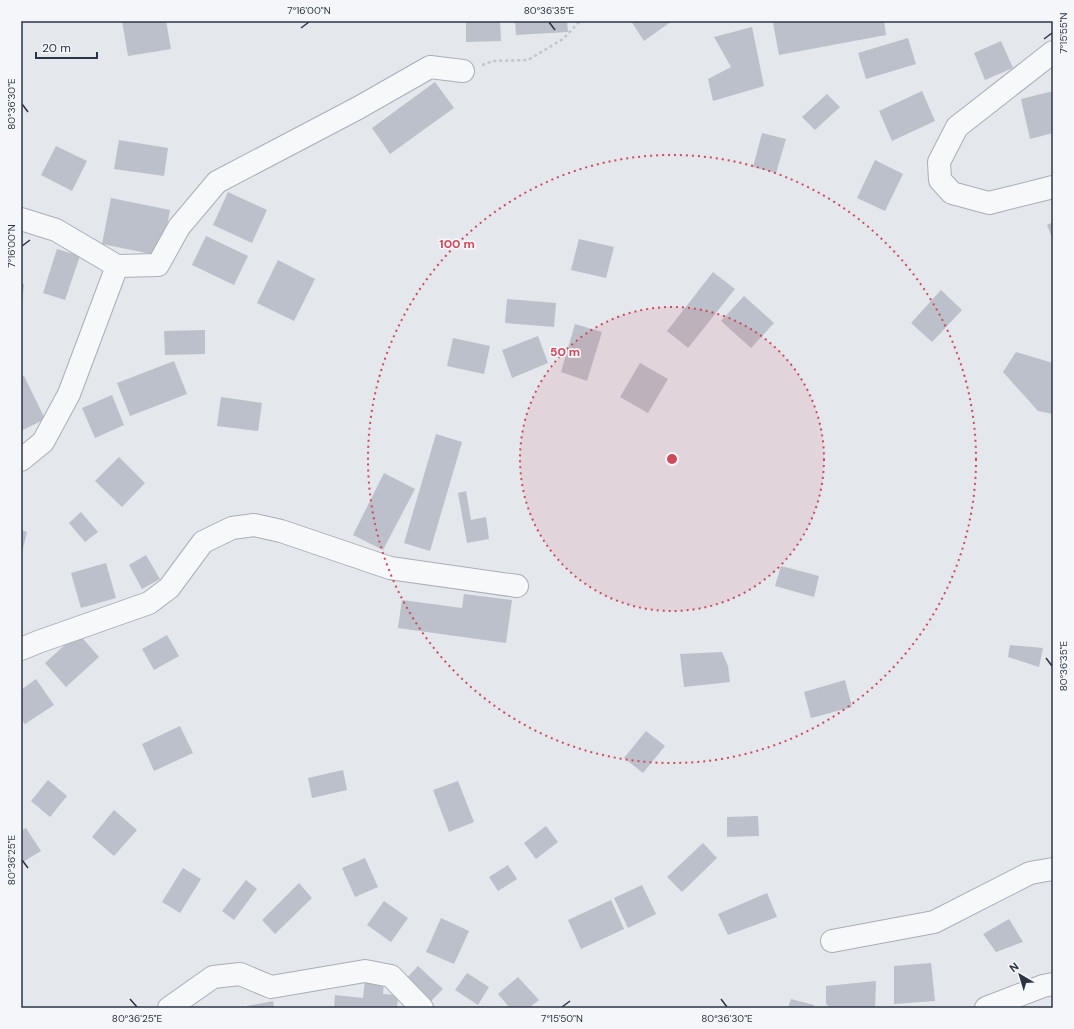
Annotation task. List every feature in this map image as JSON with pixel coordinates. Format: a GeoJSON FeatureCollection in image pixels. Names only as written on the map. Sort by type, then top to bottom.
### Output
{"type":"FeatureCollection","features":[{"type":"Feature","properties":{"kind":"street"},"geometry":{"type":"LineString","coordinates":[[1053,52],[957,127],[938,162],[940,180],[952,193],[989,203],[1053,187]]}},
{"type":"Feature","properties":{"kind":"street"},"geometry":{"type":"LineString","coordinates":[[21,219],[56,230],[117,266],[158,266],[179,227],[217,182],[358,108],[430,67],[463,72]]}},
{"type":"Feature","properties":{"kind":"street"},"geometry":{"type":"LineString","coordinates":[[21,460],[43,442],[69,394],[117,266]]}},
{"type":"Feature","properties":{"kind":"street"},"geometry":{"type":"LineString","coordinates":[[21,650],[38,642],[149,603],[169,588],[203,542],[232,528],[254,525],[281,531],[390,568],[517,586]]}},
{"type":"Feature","properties":{"kind":"street"},"geometry":{"type":"LineString","coordinates":[[832,941],[934,922],[1030,873],[1053,869]]}},
{"type":"Feature","properties":{"kind":"street"},"geometry":{"type":"LineString","coordinates":[[169,1008],[213,977],[240,974],[271,987],[365,971],[391,976],[422,1008]]}},
{"type":"Feature","properties":{"kind":"street"},"geometry":{"type":"LineString","coordinates":[[986,1008],[1053,984]]}},
{"type":"Feature","properties":{"kind":"path"},"geometry":{"type":"LineString","coordinates":[[463,72],[493,61],[528,60],[563,39],[580,21]]}},
{"type":"Feature","properties":{"kind":"building"},"geometry":{"type":"Polygon","coordinates":[[[122,21],[166,21],[171,49],[128,56],[122,21]]]}},
{"type":"Feature","properties":{"kind":"building"},"geometry":{"type":"Polygon","coordinates":[[[466,21],[500,21],[501,41],[466,42],[466,21]]]}},
{"type":"Feature","properties":{"kind":"building"},"geometry":{"type":"Polygon","coordinates":[[[515,21],[567,21],[568,32],[516,35],[515,21]]]}},
{"type":"Feature","properties":{"kind":"building"},"geometry":{"type":"Polygon","coordinates":[[[631,21],[672,21],[644,41],[631,21]]]}},
{"type":"Feature","properties":{"kind":"building"},"geometry":{"type":"Polygon","coordinates":[[[786,21],[884,21],[886,35],[779,55],[773,23],[786,21]]]}},
{"type":"Feature","properties":{"kind":"building"},"geometry":{"type":"Polygon","coordinates":[[[752,27],[764,86],[713,101],[708,79],[731,67],[714,37],[752,27]]]}},
{"type":"Feature","properties":{"kind":"building"},"geometry":{"type":"Polygon","coordinates":[[[908,38],[916,64],[866,79],[858,53],[908,38]]]}},
{"type":"Feature","properties":{"kind":"building"},"geometry":{"type":"Polygon","coordinates":[[[1001,41],[1013,68],[985,80],[974,53],[1001,41]]]}},
{"type":"Feature","properties":{"kind":"building"},"geometry":{"type":"Polygon","coordinates":[[[435,82],[454,108],[390,154],[372,128],[435,82]]]}},
{"type":"Feature","properties":{"kind":"building"},"geometry":{"type":"Polygon","coordinates":[[[922,91],[935,121],[892,141],[879,111],[922,91]]]}},
{"type":"Feature","properties":{"kind":"building"},"geometry":{"type":"Polygon","coordinates":[[[1053,91],[1053,133],[1030,139],[1021,99],[1053,91]]]}},
{"type":"Feature","properties":{"kind":"building"},"geometry":{"type":"Polygon","coordinates":[[[827,94],[840,107],[815,130],[802,117],[827,94]]]}},
{"type":"Feature","properties":{"kind":"building"},"geometry":{"type":"Polygon","coordinates":[[[762,133],[786,139],[776,173],[753,167],[762,133]]]}},
{"type":"Feature","properties":{"kind":"building"},"geometry":{"type":"Polygon","coordinates":[[[119,140],[168,148],[164,176],[114,169],[119,140]]]}},
{"type":"Feature","properties":{"kind":"building"},"geometry":{"type":"Polygon","coordinates":[[[56,146],[87,161],[72,191],[41,175],[56,146]]]}},
{"type":"Feature","properties":{"kind":"building"},"geometry":{"type":"Polygon","coordinates":[[[875,160],[903,174],[885,211],[857,198],[875,160]]]}},
{"type":"Feature","properties":{"kind":"building"},"geometry":{"type":"Polygon","coordinates":[[[228,192],[267,210],[252,243],[213,225],[228,192]]]}},
{"type":"Feature","properties":{"kind":"building"},"geometry":{"type":"Polygon","coordinates":[[[111,198],[170,210],[161,256],[102,244],[111,198]]]}},
{"type":"Feature","properties":{"kind":"building"},"geometry":{"type":"Polygon","coordinates":[[[1053,222],[1053,240],[1047,225],[1053,222]]]}},
{"type":"Feature","properties":{"kind":"building"},"geometry":{"type":"Polygon","coordinates":[[[206,236],[248,256],[234,285],[192,265],[206,236]]]}},
{"type":"Feature","properties":{"kind":"building"},"geometry":{"type":"Polygon","coordinates":[[[579,239],[614,247],[606,278],[571,270],[579,239]]]}},
{"type":"Feature","properties":{"kind":"building"},"geometry":{"type":"Polygon","coordinates":[[[57,249],[80,256],[65,300],[43,293],[57,249]]]}},
{"type":"Feature","properties":{"kind":"building"},"geometry":{"type":"Polygon","coordinates":[[[278,260],[315,279],[294,321],[257,303],[278,260]]]}},
{"type":"Feature","properties":{"kind":"building"},"geometry":{"type":"Polygon","coordinates":[[[713,272],[735,289],[688,348],[667,331],[713,272]]]}},
{"type":"Feature","properties":{"kind":"building"},"geometry":{"type":"Polygon","coordinates":[[[21,283],[24,284],[22,305],[21,305],[21,283]]]}},
{"type":"Feature","properties":{"kind":"building"},"geometry":{"type":"Polygon","coordinates":[[[941,290],[962,310],[932,342],[911,323],[941,290]]]}},
{"type":"Feature","properties":{"kind":"building"},"geometry":{"type":"Polygon","coordinates":[[[744,296],[774,323],[751,348],[721,321],[744,296]]]}},
{"type":"Feature","properties":{"kind":"building"},"geometry":{"type":"Polygon","coordinates":[[[507,299],[556,303],[554,327],[505,323],[507,299]]]}},
{"type":"Feature","properties":{"kind":"building"},"geometry":{"type":"Polygon","coordinates":[[[575,324],[602,332],[587,381],[561,372],[575,324]]]}},
{"type":"Feature","properties":{"kind":"building"},"geometry":{"type":"Polygon","coordinates":[[[205,330],[205,354],[165,355],[164,331],[205,330]]]}},
{"type":"Feature","properties":{"kind":"building"},"geometry":{"type":"Polygon","coordinates":[[[538,336],[548,363],[512,378],[502,350],[538,336]]]}},
{"type":"Feature","properties":{"kind":"building"},"geometry":{"type":"Polygon","coordinates":[[[453,338],[490,346],[484,374],[447,366],[453,338]]]}},
{"type":"Feature","properties":{"kind":"building"},"geometry":{"type":"Polygon","coordinates":[[[1016,352],[1053,363],[1053,414],[1038,411],[1003,372],[1016,352]]]}},
{"type":"Feature","properties":{"kind":"building"},"geometry":{"type":"Polygon","coordinates":[[[174,361],[187,394],[130,416],[117,383],[174,361]]]}},
{"type":"Feature","properties":{"kind":"building"},"geometry":{"type":"Polygon","coordinates":[[[640,363],[668,379],[648,413],[620,397],[640,363]]]}},
{"type":"Feature","properties":{"kind":"building"},"geometry":{"type":"Polygon","coordinates":[[[24,376],[45,419],[21,431],[21,377],[24,376]]]}},
{"type":"Feature","properties":{"kind":"building"},"geometry":{"type":"Polygon","coordinates":[[[112,395],[124,425],[95,438],[82,408],[112,395]]]}},
{"type":"Feature","properties":{"kind":"building"},"geometry":{"type":"Polygon","coordinates":[[[221,397],[262,403],[258,431],[217,426],[221,397]]]}},
{"type":"Feature","properties":{"kind":"building"},"geometry":{"type":"Polygon","coordinates":[[[436,434],[462,442],[430,551],[404,543],[436,434]]]}},
{"type":"Feature","properties":{"kind":"building"},"geometry":{"type":"Polygon","coordinates":[[[119,457],[145,483],[122,507],[95,481],[119,457]]]}},
{"type":"Feature","properties":{"kind":"building"},"geometry":{"type":"Polygon","coordinates":[[[384,473],[415,489],[383,550],[353,535],[384,473]]]}},
{"type":"Feature","properties":{"kind":"building"},"geometry":{"type":"Polygon","coordinates":[[[466,491],[471,520],[486,517],[489,539],[467,543],[458,493],[466,491]]]}},
{"type":"Feature","properties":{"kind":"building"},"geometry":{"type":"Polygon","coordinates":[[[81,512],[98,532],[85,542],[69,523],[81,512]]]}},
{"type":"Feature","properties":{"kind":"building"},"geometry":{"type":"Polygon","coordinates":[[[21,530],[27,532],[22,552],[21,552],[21,530]]]}},
{"type":"Feature","properties":{"kind":"building"},"geometry":{"type":"Polygon","coordinates":[[[146,555],[160,579],[142,589],[129,565],[146,555]]]}},
{"type":"Feature","properties":{"kind":"building"},"geometry":{"type":"Polygon","coordinates":[[[106,563],[116,598],[81,608],[71,573],[106,563]]]}},
{"type":"Feature","properties":{"kind":"building"},"geometry":{"type":"Polygon","coordinates":[[[781,566],[819,576],[814,597],[775,586],[781,566]]]}},
{"type":"Feature","properties":{"kind":"building"},"geometry":{"type":"Polygon","coordinates":[[[464,594],[512,600],[506,643],[398,628],[402,600],[462,608],[464,594]]]}},
{"type":"Feature","properties":{"kind":"building"},"geometry":{"type":"Polygon","coordinates":[[[78,633],[99,657],[66,687],[45,663],[78,633]]]}},
{"type":"Feature","properties":{"kind":"building"},"geometry":{"type":"Polygon","coordinates":[[[167,635],[179,656],[154,670],[142,649],[167,635]]]}},
{"type":"Feature","properties":{"kind":"building"},"geometry":{"type":"Polygon","coordinates":[[[1010,645],[1043,648],[1039,667],[1008,657],[1010,645]]]}},
{"type":"Feature","properties":{"kind":"building"},"geometry":{"type":"Polygon","coordinates":[[[722,652],[728,666],[730,682],[684,687],[680,654],[722,652]]]}},
{"type":"Feature","properties":{"kind":"building"},"geometry":{"type":"Polygon","coordinates":[[[36,679],[54,705],[25,724],[21,719],[21,690],[36,679]]]}},
{"type":"Feature","properties":{"kind":"building"},"geometry":{"type":"Polygon","coordinates":[[[845,680],[852,707],[811,718],[804,692],[845,680]]]}},
{"type":"Feature","properties":{"kind":"building"},"geometry":{"type":"Polygon","coordinates":[[[180,726],[193,753],[154,771],[142,744],[180,726]]]}},
{"type":"Feature","properties":{"kind":"building"},"geometry":{"type":"Polygon","coordinates":[[[646,731],[665,746],[643,773],[624,758],[646,731]]]}},
{"type":"Feature","properties":{"kind":"building"},"geometry":{"type":"Polygon","coordinates":[[[343,770],[347,790],[312,798],[308,778],[343,770]]]}},
{"type":"Feature","properties":{"kind":"building"},"geometry":{"type":"Polygon","coordinates":[[[48,780],[67,796],[50,817],[31,801],[48,780]]]}},
{"type":"Feature","properties":{"kind":"building"},"geometry":{"type":"Polygon","coordinates":[[[458,781],[474,822],[449,832],[433,790],[458,781]]]}},
{"type":"Feature","properties":{"kind":"building"},"geometry":{"type":"Polygon","coordinates":[[[114,810],[137,830],[114,856],[92,837],[114,810]]]}},
{"type":"Feature","properties":{"kind":"building"},"geometry":{"type":"Polygon","coordinates":[[[758,816],[759,836],[727,837],[727,817],[758,816]]]}},
{"type":"Feature","properties":{"kind":"building"},"geometry":{"type":"Polygon","coordinates":[[[546,826],[558,842],[536,859],[524,843],[546,826]]]}},
{"type":"Feature","properties":{"kind":"building"},"geometry":{"type":"Polygon","coordinates":[[[26,828],[41,851],[21,863],[21,831],[26,828]]]}},
{"type":"Feature","properties":{"kind":"building"},"geometry":{"type":"Polygon","coordinates":[[[703,843],[717,858],[682,892],[667,877],[703,843]]]}},
{"type":"Feature","properties":{"kind":"building"},"geometry":{"type":"Polygon","coordinates":[[[365,858],[378,887],[355,897],[342,868],[365,858]]]}},
{"type":"Feature","properties":{"kind":"building"},"geometry":{"type":"Polygon","coordinates":[[[508,865],[517,879],[498,891],[489,877],[508,865]]]}},
{"type":"Feature","properties":{"kind":"building"},"geometry":{"type":"Polygon","coordinates":[[[183,868],[201,879],[180,913],[162,902],[183,868]]]}},
{"type":"Feature","properties":{"kind":"building"},"geometry":{"type":"Polygon","coordinates":[[[246,880],[257,889],[234,920],[222,911],[246,880]]]}},
{"type":"Feature","properties":{"kind":"building"},"geometry":{"type":"Polygon","coordinates":[[[299,883],[312,898],[275,934],[262,920],[299,883]]]}},
{"type":"Feature","properties":{"kind":"building"},"geometry":{"type":"Polygon","coordinates":[[[642,885],[656,914],[628,928],[614,898],[642,885]]]}},
{"type":"Feature","properties":{"kind":"building"},"geometry":{"type":"Polygon","coordinates":[[[767,893],[777,917],[728,935],[718,914],[767,893]]]}},
{"type":"Feature","properties":{"kind":"building"},"geometry":{"type":"Polygon","coordinates":[[[611,900],[624,929],[581,949],[568,920],[611,900]]]}},
{"type":"Feature","properties":{"kind":"building"},"geometry":{"type":"Polygon","coordinates":[[[384,901],[408,918],[391,942],[367,925],[384,901]]]}},
{"type":"Feature","properties":{"kind":"building"},"geometry":{"type":"Polygon","coordinates":[[[441,918],[469,931],[454,964],[426,952],[441,918]]]}},
{"type":"Feature","properties":{"kind":"building"},"geometry":{"type":"Polygon","coordinates":[[[1009,919],[1023,942],[996,952],[983,934],[1009,919]]]}},
{"type":"Feature","properties":{"kind":"building"},"geometry":{"type":"Polygon","coordinates":[[[931,963],[935,1001],[894,1004],[894,966],[931,963]]]}},
{"type":"Feature","properties":{"kind":"building"},"geometry":{"type":"Polygon","coordinates":[[[418,966],[443,989],[429,1003],[405,980],[418,966]]]}},
{"type":"Feature","properties":{"kind":"building"},"geometry":{"type":"Polygon","coordinates":[[[467,973],[489,987],[478,1005],[455,990],[467,973]]]}},
{"type":"Feature","properties":{"kind":"building"},"geometry":{"type":"Polygon","coordinates":[[[518,977],[539,1000],[529,1008],[510,1008],[498,994],[518,977]]]}},
{"type":"Feature","properties":{"kind":"building"},"geometry":{"type":"Polygon","coordinates":[[[365,980],[384,981],[383,994],[398,995],[397,1008],[334,1008],[335,995],[363,998],[365,980]]]}},
{"type":"Feature","properties":{"kind":"building"},"geometry":{"type":"Polygon","coordinates":[[[876,981],[875,1008],[830,1008],[826,1004],[826,986],[876,981]]]}},
{"type":"Feature","properties":{"kind":"building"},"geometry":{"type":"Polygon","coordinates":[[[791,999],[814,1005],[814,1008],[788,1008],[791,999]]]}},
{"type":"Feature","properties":{"kind":"building"},"geometry":{"type":"Polygon","coordinates":[[[273,1001],[274,1008],[247,1008],[247,1006],[273,1001]]]}}]}
